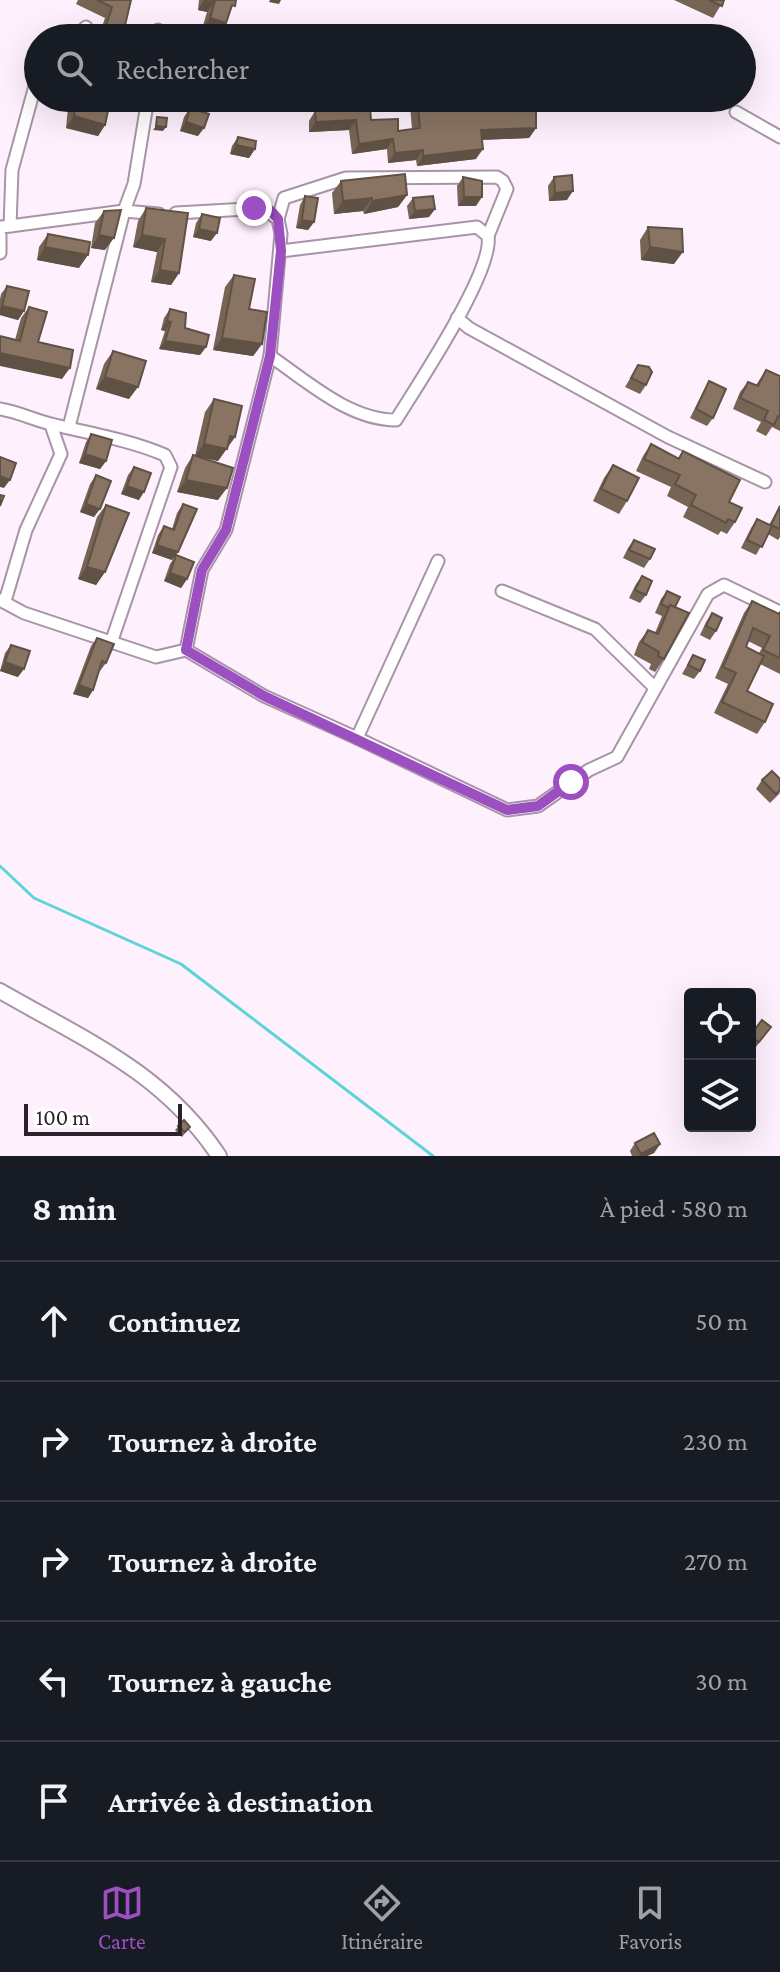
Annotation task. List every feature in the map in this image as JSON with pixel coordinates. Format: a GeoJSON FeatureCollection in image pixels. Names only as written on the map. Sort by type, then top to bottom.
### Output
{"type":"FeatureCollection","features":[{"type":"Feature","properties":{"kind":"street"},"geometry":{"type":"LineString","coordinates":[[28,112],[12,170],[5,226],[124,211],[206,213],[234,208],[263,208],[278,219]]}},
{"type":"Feature","properties":{"kind":"street"},"geometry":{"type":"LineString","coordinates":[[69,427],[124,211],[134,184],[146,112]]}},
{"type":"Feature","properties":{"kind":"street"},"geometry":{"type":"LineString","coordinates":[[736,112],[780,137]]}},
{"type":"Feature","properties":{"kind":"street"},"geometry":{"type":"LineString","coordinates":[[186,650],[202,570],[226,530],[270,356],[281,251],[278,219],[284,198],[346,178],[497,177],[503,181],[507,189],[488,236],[486,263],[396,420],[375,420],[339,402],[270,356]]}},
{"type":"Feature","properties":{"kind":"street"},"geometry":{"type":"LineString","coordinates":[[281,251],[477,227],[488,236]]}},
{"type":"Feature","properties":{"kind":"street"},"geometry":{"type":"LineString","coordinates":[[0,235],[0,253]]}},
{"type":"Feature","properties":{"kind":"street"},"geometry":{"type":"LineString","coordinates":[[457,318],[469,328],[668,437],[765,482]]}},
{"type":"Feature","properties":{"kind":"street"},"geometry":{"type":"LineString","coordinates":[[0,409],[23,413],[51,425],[114,436],[165,455],[170,460],[171,467],[112,640]]}},
{"type":"Feature","properties":{"kind":"street"},"geometry":{"type":"LineString","coordinates":[[51,425],[61,454],[26,530],[2,601],[24,613],[156,657],[186,650],[264,696],[507,810],[538,806],[589,770],[617,757],[708,594],[724,585],[780,612]]}},
{"type":"Feature","properties":{"kind":"street"},"geometry":{"type":"LineString","coordinates":[[357,738],[438,561]]}},
{"type":"Feature","properties":{"kind":"street"},"geometry":{"type":"LineString","coordinates":[[502,591],[595,629],[654,687]]}},
{"type":"Feature","properties":{"kind":"street"},"geometry":{"type":"LineString","coordinates":[[0,991],[117,1057],[167,1092],[190,1115],[219,1156]]}},
{"type":"Feature","properties":{"kind":"building"},"geometry":{"type":"Polygon","coordinates":[[[97,0],[131,0],[125,24],[107,24],[112,7],[97,0]]]}},
{"type":"Feature","properties":{"kind":"building"},"geometry":{"type":"Polygon","coordinates":[[[211,0],[236,0],[226,23],[210,18],[215,1],[211,0]]]}},
{"type":"Feature","properties":{"kind":"building"},"geometry":{"type":"Polygon","coordinates":[[[709,0],[724,0],[722,6],[709,0]]]}},
{"type":"Feature","properties":{"kind":"building"},"geometry":{"type":"Polygon","coordinates":[[[74,112],[108,112],[105,125],[74,116],[74,112]]]}},
{"type":"Feature","properties":{"kind":"building"},"geometry":{"type":"Polygon","coordinates":[[[189,112],[209,114],[204,128],[186,122],[189,112]]]}},
{"type":"Feature","properties":{"kind":"building"},"geometry":{"type":"Polygon","coordinates":[[[315,112],[370,112],[371,120],[398,119],[398,131],[420,128],[418,112],[536,112],[536,128],[481,130],[483,149],[423,156],[423,150],[395,153],[393,139],[359,144],[356,120],[316,122],[315,112]]]}},
{"type":"Feature","properties":{"kind":"building"},"geometry":{"type":"Polygon","coordinates":[[[157,117],[167,118],[166,127],[156,126],[157,117]]]}},
{"type":"Feature","properties":{"kind":"building"},"geometry":{"type":"Polygon","coordinates":[[[238,137],[256,141],[255,149],[236,145],[238,137]]]}},
{"type":"Feature","properties":{"kind":"building"},"geometry":{"type":"Polygon","coordinates":[[[405,174],[407,195],[372,201],[372,198],[343,201],[341,181],[405,174]]]}},
{"type":"Feature","properties":{"kind":"building"},"geometry":{"type":"Polygon","coordinates":[[[572,175],[573,191],[555,193],[554,177],[572,175]]]}},
{"type":"Feature","properties":{"kind":"building"},"geometry":{"type":"Polygon","coordinates":[[[463,177],[482,181],[482,197],[464,197],[463,177]]]}},
{"type":"Feature","properties":{"kind":"building"},"geometry":{"type":"Polygon","coordinates":[[[305,196],[318,198],[314,222],[302,220],[305,196]]]}},
{"type":"Feature","properties":{"kind":"building"},"geometry":{"type":"Polygon","coordinates":[[[433,196],[435,209],[415,211],[413,198],[433,196]]]}},
{"type":"Feature","properties":{"kind":"building"},"geometry":{"type":"Polygon","coordinates":[[[146,208],[188,213],[179,273],[160,270],[165,239],[142,235],[146,208]]]}},
{"type":"Feature","properties":{"kind":"building"},"geometry":{"type":"Polygon","coordinates":[[[121,210],[114,238],[99,235],[104,211],[121,210]]]}},
{"type":"Feature","properties":{"kind":"building"},"geometry":{"type":"Polygon","coordinates":[[[202,214],[220,218],[217,233],[199,229],[202,214]]]}},
{"type":"Feature","properties":{"kind":"building"},"geometry":{"type":"Polygon","coordinates":[[[648,227],[682,229],[683,252],[650,247],[648,227]]]}},
{"type":"Feature","properties":{"kind":"building"},"geometry":{"type":"Polygon","coordinates":[[[48,234],[90,242],[88,255],[45,247],[48,234]]]}},
{"type":"Feature","properties":{"kind":"building"},"geometry":{"type":"Polygon","coordinates":[[[234,275],[255,279],[249,309],[267,312],[262,344],[222,338],[234,275]]]}},
{"type":"Feature","properties":{"kind":"building"},"geometry":{"type":"Polygon","coordinates":[[[7,286],[29,291],[24,311],[2,306],[7,286]]]}},
{"type":"Feature","properties":{"kind":"building"},"geometry":{"type":"Polygon","coordinates":[[[29,307],[47,312],[38,342],[73,350],[70,368],[0,353],[0,336],[20,341],[29,307]]]}},
{"type":"Feature","properties":{"kind":"building"},"geometry":{"type":"Polygon","coordinates":[[[170,309],[186,313],[185,328],[209,335],[206,347],[165,341],[171,322],[167,321],[170,309]]]}},
{"type":"Feature","properties":{"kind":"building"},"geometry":{"type":"Polygon","coordinates":[[[113,351],[146,361],[138,387],[105,377],[113,351]]]}},
{"type":"Feature","properties":{"kind":"building"},"geometry":{"type":"Polygon","coordinates":[[[638,365],[649,367],[652,372],[646,385],[631,378],[638,365]]]}},
{"type":"Feature","properties":{"kind":"building"},"geometry":{"type":"Polygon","coordinates":[[[766,370],[780,376],[780,417],[774,425],[764,420],[768,411],[740,398],[748,382],[758,386],[766,370]]]}},
{"type":"Feature","properties":{"kind":"building"},"geometry":{"type":"Polygon","coordinates":[[[709,381],[726,389],[713,418],[696,409],[709,381]]]}},
{"type":"Feature","properties":{"kind":"building"},"geometry":{"type":"Polygon","coordinates":[[[214,399],[242,406],[235,437],[230,436],[227,449],[204,444],[214,399]]]}},
{"type":"Feature","properties":{"kind":"building"},"geometry":{"type":"Polygon","coordinates":[[[91,434],[112,440],[106,461],[85,454],[91,434]]]}},
{"type":"Feature","properties":{"kind":"building"},"geometry":{"type":"Polygon","coordinates":[[[651,444],[679,459],[683,451],[740,480],[729,502],[742,508],[735,522],[728,519],[726,523],[691,505],[696,495],[675,484],[680,475],[644,459],[651,444]]]}},
{"type":"Feature","properties":{"kind":"building"},"geometry":{"type":"Polygon","coordinates":[[[193,455],[233,468],[227,488],[186,480],[193,455]]]}},
{"type":"Feature","properties":{"kind":"building"},"geometry":{"type":"Polygon","coordinates":[[[0,457],[16,463],[10,480],[0,476],[0,457]]]}},
{"type":"Feature","properties":{"kind":"building"},"geometry":{"type":"Polygon","coordinates":[[[613,465],[639,478],[627,501],[601,489],[613,465]]]}},
{"type":"Feature","properties":{"kind":"building"},"geometry":{"type":"Polygon","coordinates":[[[134,467],[151,473],[144,492],[127,486],[134,467]]]}},
{"type":"Feature","properties":{"kind":"building"},"geometry":{"type":"Polygon","coordinates":[[[96,475],[111,481],[100,509],[86,504],[96,475]]]}},
{"type":"Feature","properties":{"kind":"building"},"geometry":{"type":"Polygon","coordinates":[[[183,504],[197,509],[178,552],[157,545],[164,526],[174,530],[183,504]]]}},
{"type":"Feature","properties":{"kind":"building"},"geometry":{"type":"Polygon","coordinates":[[[106,505],[129,513],[105,572],[87,567],[106,505]]]}},
{"type":"Feature","properties":{"kind":"building"},"geometry":{"type":"Polygon","coordinates":[[[780,506],[780,529],[771,525],[780,506]]]}},
{"type":"Feature","properties":{"kind":"building"},"geometry":{"type":"Polygon","coordinates":[[[757,519],[772,526],[762,547],[747,540],[757,519]]]}},
{"type":"Feature","properties":{"kind":"building"},"geometry":{"type":"Polygon","coordinates":[[[634,540],[655,549],[650,559],[629,550],[634,540]]]}},
{"type":"Feature","properties":{"kind":"building"},"geometry":{"type":"Polygon","coordinates":[[[176,555],[194,562],[187,579],[170,573],[176,555]]]}},
{"type":"Feature","properties":{"kind":"building"},"geometry":{"type":"Polygon","coordinates":[[[642,576],[652,581],[646,595],[635,590],[642,576]]]}},
{"type":"Feature","properties":{"kind":"building"},"geometry":{"type":"Polygon","coordinates":[[[667,591],[680,597],[675,607],[661,604],[667,591]]]}},
{"type":"Feature","properties":{"kind":"building"},"geometry":{"type":"Polygon","coordinates":[[[752,601],[780,612],[780,658],[763,650],[770,636],[753,628],[746,647],[764,656],[747,691],[773,704],[765,722],[722,702],[736,673],[723,667],[752,601]]]}},
{"type":"Feature","properties":{"kind":"building"},"geometry":{"type":"Polygon","coordinates":[[[670,605],[689,613],[664,659],[658,656],[659,652],[642,642],[648,630],[658,634],[670,605]]]}},
{"type":"Feature","properties":{"kind":"building"},"geometry":{"type":"Polygon","coordinates":[[[712,613],[722,618],[716,631],[706,626],[712,613]]]}},
{"type":"Feature","properties":{"kind":"building"},"geometry":{"type":"Polygon","coordinates":[[[97,638],[114,644],[106,663],[102,661],[93,690],[79,685],[97,638]]]}},
{"type":"Feature","properties":{"kind":"building"},"geometry":{"type":"Polygon","coordinates":[[[11,645],[30,651],[24,669],[5,662],[11,645]]]}},
{"type":"Feature","properties":{"kind":"building"},"geometry":{"type":"Polygon","coordinates":[[[693,655],[705,660],[700,671],[688,665],[693,655]]]}},
{"type":"Feature","properties":{"kind":"building"},"geometry":{"type":"Polygon","coordinates":[[[772,771],[780,779],[780,790],[776,794],[762,780],[772,771]]]}},
{"type":"Feature","properties":{"kind":"building"},"geometry":{"type":"Polygon","coordinates":[[[762,1020],[771,1027],[759,1042],[756,1040],[756,1028],[762,1020]]]}},
{"type":"Feature","properties":{"kind":"building"},"geometry":{"type":"Polygon","coordinates":[[[184,1120],[190,1127],[185,1132],[178,1126],[184,1120]]]}},
{"type":"Feature","properties":{"kind":"building"},"geometry":{"type":"Polygon","coordinates":[[[654,1133],[660,1144],[641,1154],[635,1143],[654,1133]]]}},
{"type":"Feature","properties":{"kind":"waterway"},"geometry":{"type":"LineString","coordinates":[[0,866],[34,898],[181,964],[433,1156]]}},
{"type":"Feature","properties":{"kind":"route"},"geometry":{"type":"LineString","coordinates":[[254,208],[272,212],[278,219],[281,234],[270,356],[226,530],[202,570],[186,650],[264,696],[507,810],[538,806],[571,782]]}}]}
